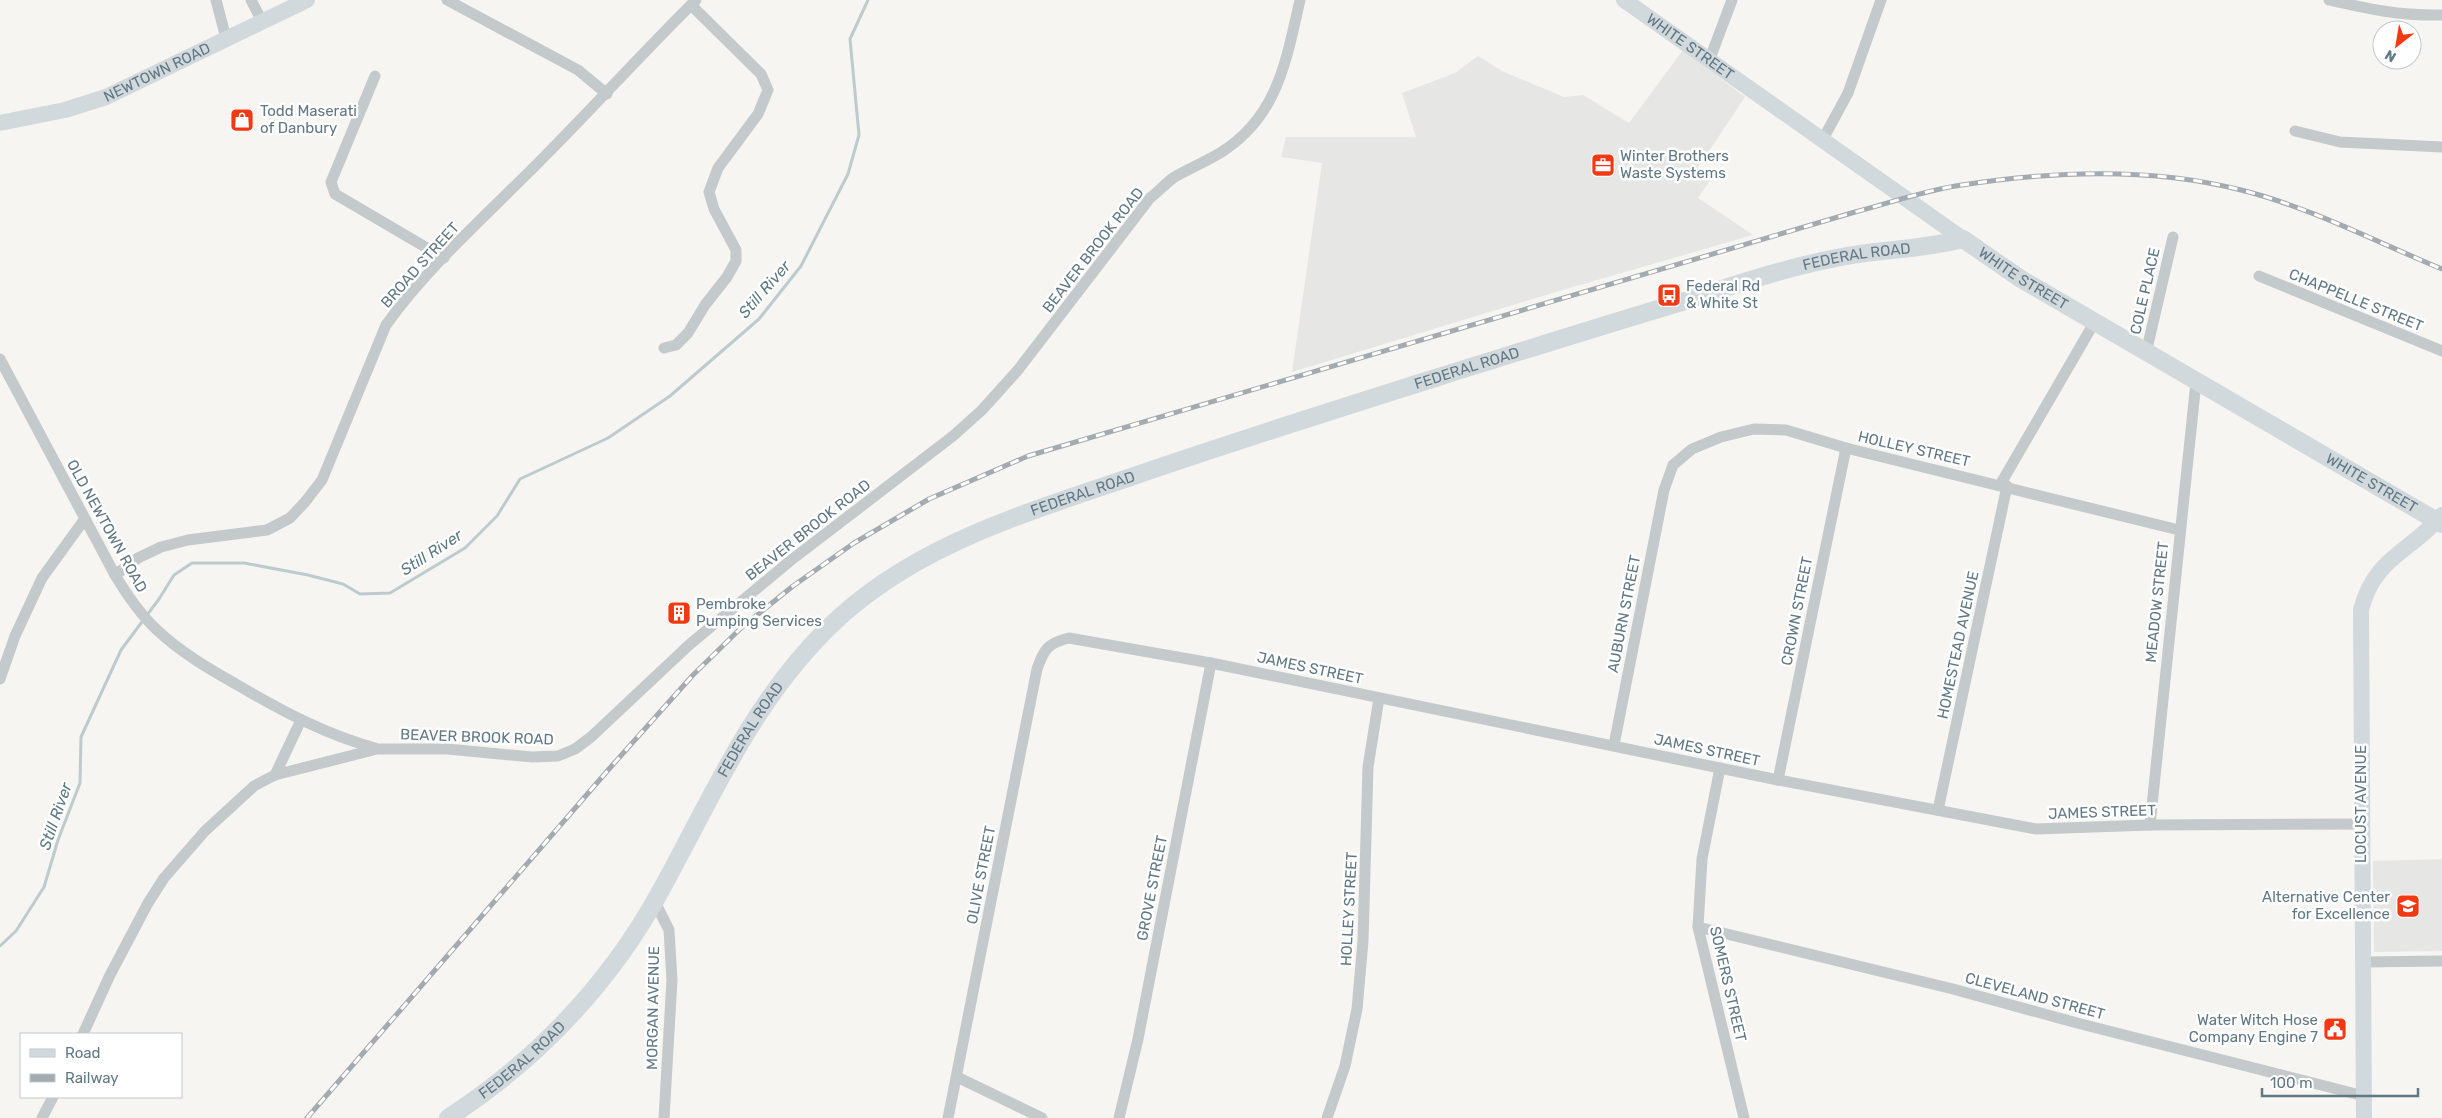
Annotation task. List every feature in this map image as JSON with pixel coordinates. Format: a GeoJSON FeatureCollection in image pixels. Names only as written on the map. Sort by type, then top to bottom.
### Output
{"type":"FeatureCollection","features":[{"type":"Feature","properties":{"kind":"main road","name":"NEWTOWN ROAD"},"geometry":{"type":"LineString","coordinates":[[0,123],[65,110],[106,97],[307,0]]}},
{"type":"Feature","properties":{"kind":"main road","name":"WHITE STREET"},"geometry":{"type":"LineString","coordinates":[[1624,0],[2020,279],[2196,382],[2440,520]]}},
{"type":"Feature","properties":{"kind":"main road","name":"FEDERAL ROAD"},"geometry":{"type":"LineString","coordinates":[[448,1118],[512,1071],[552,1035],[594,990],[626,947],[655,902],[741,740],[762,706],[796,661],[832,623],[875,587],[920,558],[971,534],[1210,450],[1398,389],[1727,288],[1835,258],[1933,247],[1963,239]]}},
{"type":"Feature","properties":{"kind":"main road","name":"LOCUST AVENUE"},"geometry":{"type":"LineString","coordinates":[[2364,1118],[2361,610],[2364,599],[2381,568],[2440,520]]}},
{"type":"Feature","properties":{"kind":"street"},"geometry":{"type":"LineString","coordinates":[[216,0],[226,38]]}},
{"type":"Feature","properties":{"kind":"street"},"geometry":{"type":"LineString","coordinates":[[251,0],[262,21]]}},
{"type":"Feature","properties":{"kind":"street"},"geometry":{"type":"LineString","coordinates":[[447,0],[578,70],[607,94]]}},
{"type":"Feature","properties":{"kind":"street","name":"BEAVER BROOK ROAD"},"geometry":{"type":"LineString","coordinates":[[83,1033],[110,974],[148,903],[164,878],[219,817],[254,786],[275,775],[377,749],[447,749],[532,757],[558,756],[575,749],[591,737],[689,645],[790,561],[954,436],[982,410],[1018,370],[1150,198],[1173,179],[1220,152],[1253,125],[1268,105],[1281,80],[1300,0]]}},
{"type":"Feature","properties":{"kind":"street"},"geometry":{"type":"LineString","coordinates":[[1709,61],[1732,0]]}},
{"type":"Feature","properties":{"kind":"street"},"geometry":{"type":"LineString","coordinates":[[1822,141],[1848,93],[1881,0]]}},
{"type":"Feature","properties":{"kind":"street"},"geometry":{"type":"LineString","coordinates":[[2329,0],[2374,11],[2407,16],[2442,15]]}},
{"type":"Feature","properties":{"kind":"street"},"geometry":{"type":"LineString","coordinates":[[664,348],[676,345],[688,333],[736,261],[736,250],[714,209],[709,192],[718,168],[758,114],[768,90],[762,74],[693,2]]}},
{"type":"Feature","properties":{"kind":"street","name":"BROAD STREET"},"geometry":{"type":"LineString","coordinates":[[115,575],[138,558],[161,547],[188,540],[267,530],[290,518],[306,502],[322,480],[386,325],[444,258],[607,94],[693,2]]}},
{"type":"Feature","properties":{"kind":"street"},"geometry":{"type":"LineString","coordinates":[[375,76],[331,182],[336,194],[444,258]]}},
{"type":"Feature","properties":{"kind":"street"},"geometry":{"type":"LineString","coordinates":[[2295,131],[2340,142],[2442,147]]}},
{"type":"Feature","properties":{"kind":"street","name":"COLE PLACE"},"geometry":{"type":"LineString","coordinates":[[2146,353],[2173,237]]}},
{"type":"Feature","properties":{"kind":"street","name":"CHAPPELLE STREET"},"geometry":{"type":"LineString","coordinates":[[2259,276],[2442,350]]}},
{"type":"Feature","properties":{"kind":"street","name":"HOMESTEAD AVENUE"},"geometry":{"type":"LineString","coordinates":[[1938,810],[2003,486],[2094,323]]}},
{"type":"Feature","properties":{"kind":"street","name":"OLD NEWTOWN ROAD"},"geometry":{"type":"LineString","coordinates":[[0,359],[84,520],[126,593],[140,611],[171,641],[224,677],[302,720],[354,742],[377,749]]}},
{"type":"Feature","properties":{"kind":"street","name":"MEADOW STREET"},"geometry":{"type":"LineString","coordinates":[[2150,825],[2179,530],[2196,382]]}},
{"type":"Feature","properties":{"kind":"street","name":"HOLLEY STREET"},"geometry":{"type":"LineString","coordinates":[[1664,490],[1673,466],[1692,449],[1721,437],[1754,429],[1786,430],[1846,448],[2179,530]]}},
{"type":"Feature","properties":{"kind":"street","name":"CROWN STREET"},"geometry":{"type":"LineString","coordinates":[[1778,780],[1846,448]]}},
{"type":"Feature","properties":{"kind":"street","name":"AUBURN STREET"},"geometry":{"type":"LineString","coordinates":[[1614,745],[1664,490]]}},
{"type":"Feature","properties":{"kind":"street"},"geometry":{"type":"LineString","coordinates":[[0,679],[14,636],[42,578],[84,520]]}},
{"type":"Feature","properties":{"kind":"street","name":"JAMES STREET"},"geometry":{"type":"LineString","coordinates":[[1054,641],[1069,638],[1086,639],[1211,663],[1778,780],[2036,830],[2150,825],[2361,824]]}},
{"type":"Feature","properties":{"kind":"street","name":"OLIVE STREET"},"geometry":{"type":"LineString","coordinates":[[948,1118],[1037,669],[1042,653],[1054,641]]}},
{"type":"Feature","properties":{"kind":"street","name":"GROVE STREET"},"geometry":{"type":"LineString","coordinates":[[1119,1118],[1138,1039],[1211,663]]}},
{"type":"Feature","properties":{"kind":"street","name":"HOLLEY STREET"},"geometry":{"type":"LineString","coordinates":[[1327,1118],[1345,1066],[1357,1009],[1364,941],[1368,767],[1379,698]]}},
{"type":"Feature","properties":{"kind":"street"},"geometry":{"type":"LineString","coordinates":[[275,775],[302,720]]}},
{"type":"Feature","properties":{"kind":"street","name":"SOMERS STREET"},"geometry":{"type":"LineString","coordinates":[[1720,768],[1702,859],[1698,927],[1744,1118]]}},
{"type":"Feature","properties":{"kind":"street","name":"MORGAN AVENUE"},"geometry":{"type":"LineString","coordinates":[[655,902],[669,930],[672,980],[664,1118]]}},
{"type":"Feature","properties":{"kind":"street","name":"CLEVELAND STREET"},"geometry":{"type":"LineString","coordinates":[[1698,927],[1953,989],[2077,1023],[2364,1096]]}},
{"type":"Feature","properties":{"kind":"street"},"geometry":{"type":"LineString","coordinates":[[2363,962],[2442,961]]}},
{"type":"Feature","properties":{"kind":"street"},"geometry":{"type":"LineString","coordinates":[[957,1077],[1042,1118]]}},
{"type":"Feature","properties":{"kind":"street"},"geometry":{"type":"LineString","coordinates":[[42,1118],[52,1098]]}},
{"type":"Feature","properties":{"kind":"shaded area"},"geometry":{"type":"Polygon","coordinates":[[[1683,50],[1745,97],[1697,169],[1711,179],[1698,198],[1753,235],[1292,372],[1322,163],[1281,157],[1286,137],[1416,137],[1402,93],[1455,73],[1478,56],[1504,72],[1564,97],[1583,95],[1629,123],[1683,50]]]}},
{"type":"Feature","properties":{"kind":"shaded area","name":"Alternative Center for Excellence"},"geometry":{"type":"Polygon","coordinates":[[[2442,859],[2442,951],[2374,952],[2373,861],[2442,859]]]}},
{"type":"Feature","properties":{"kind":"waterway","name":"Still River"},"geometry":{"type":"LineString","coordinates":[[0,946],[16,931],[44,887],[58,840],[80,783],[81,737],[121,650],[159,599],[174,575],[192,563],[244,563],[308,575],[343,584],[360,594],[390,593],[465,548],[497,516],[520,479],[608,438],[670,396],[759,319],[801,266],[848,174],[859,135],[850,39],[868,0]]}},
{"type":"Feature","properties":{"kind":"railway"},"geometry":{"type":"LineString","coordinates":[[307,1118],[609,769],[693,675],[741,628],[793,586],[854,543],[929,499],[1028,456],[1855,212],[1935,190],[1996,180],[2067,174],[2102,174],[2137,175],[2207,183],[2267,197],[2318,215],[2442,269]]}},
{"type":"Feature","properties":{"kind":"place","name":"Todd Maserati of Danbury"},"geometry":{"type":"Point","coordinates":[242,120]}},
{"type":"Feature","properties":{"kind":"place","name":"Winter Brothers Waste Systems"},"geometry":{"type":"Point","coordinates":[1603,165]}},
{"type":"Feature","properties":{"kind":"place","name":"Federal Rd & White St"},"geometry":{"type":"Point","coordinates":[1669,295]}},
{"type":"Feature","properties":{"kind":"place","name":"Pembroke Pumping Services"},"geometry":{"type":"Point","coordinates":[679,613]}},
{"type":"Feature","properties":{"kind":"place","name":"Alternative Center for Excellence"},"geometry":{"type":"Point","coordinates":[2408,906]}},
{"type":"Feature","properties":{"kind":"place","name":"Water Witch Hose Company Engine 7"},"geometry":{"type":"Point","coordinates":[2335,1029]}}]}
